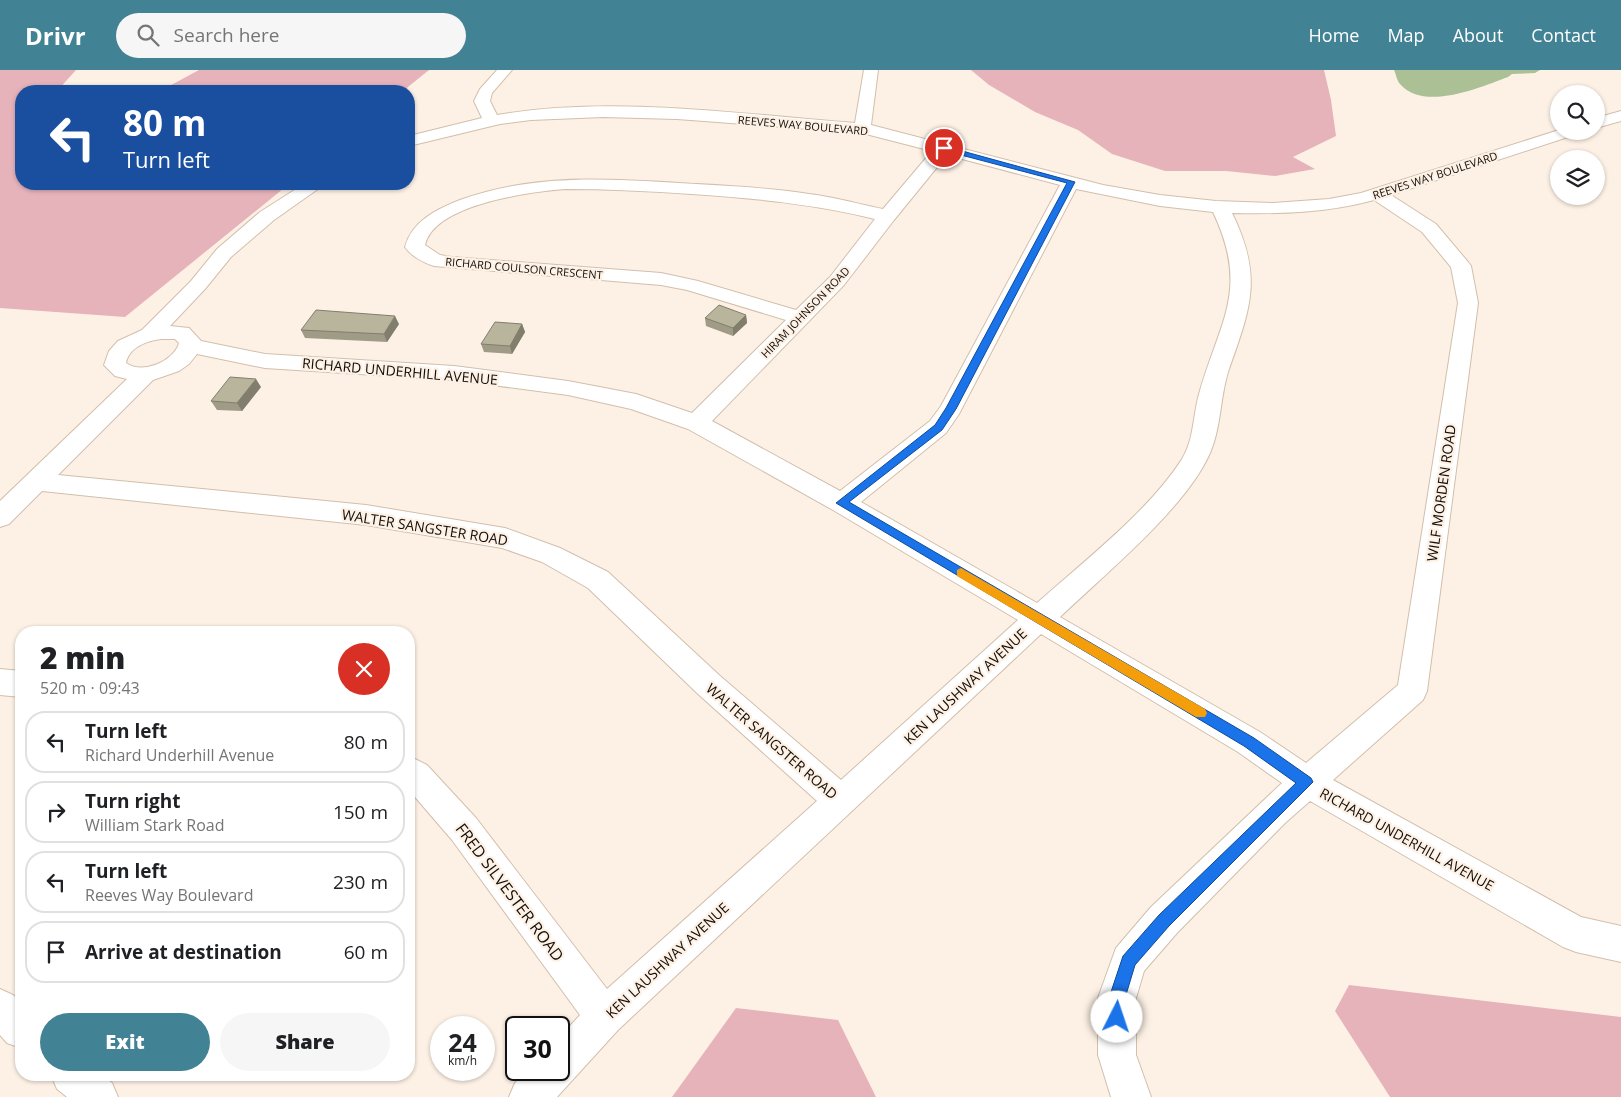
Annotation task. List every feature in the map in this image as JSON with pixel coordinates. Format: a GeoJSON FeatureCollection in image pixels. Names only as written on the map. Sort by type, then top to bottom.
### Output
{"type":"FeatureCollection","features":[{"type":"Feature","properties":{"kind":"street"},"geometry":{"type":"LineString","coordinates":[[491,120],[482,101],[485,92],[505,70]]}},
{"type":"Feature","properties":{"kind":"street"},"geometry":{"type":"LineString","coordinates":[[862,128],[870,70]]}},
{"type":"Feature","properties":{"kind":"street","name":"REEVES WAY BOULEVARD"},"geometry":{"type":"LineString","coordinates":[[415,139],[491,120],[549,114],[624,113],[862,128],[1071,182],[1145,199],[1220,207],[1328,204],[1378,195],[1462,165],[1550,138]]}},
{"type":"Feature","properties":{"kind":"street"},"geometry":{"type":"LineString","coordinates":[[1605,121],[1621,116]]}},
{"type":"Feature","properties":{"kind":"street","name":"HIRAM JOHNSON ROAD"},"geometry":{"type":"LineString","coordinates":[[696,423],[842,275],[887,216],[944,148]]}},
{"type":"Feature","properties":{"kind":"street","name":"RICHARD COULSON CRESCENT"},"geometry":{"type":"LineString","coordinates":[[800,318],[691,285],[660,279],[452,263],[434,260],[414,247],[416,237],[424,227],[446,213],[478,199],[505,191],[544,184],[590,182],[810,199],[887,216]]}},
{"type":"Feature","properties":{"kind":"street"},"geometry":{"type":"LineString","coordinates":[[842,503],[938,427],[951,409],[1071,182]]}},
{"type":"Feature","properties":{"kind":"street"},"geometry":{"type":"LineString","coordinates":[[198,285],[186,340],[188,352],[174,364],[146,374],[135,375],[119,370],[115,365],[115,358],[119,351],[127,344],[150,334],[198,285],[224,253],[267,216],[307,190]]}},
{"type":"Feature","properties":{"kind":"street","name":"WILF MORDEN ROAD"},"geometry":{"type":"LineString","coordinates":[[1131,1097],[1117,1055],[1117,998],[1129,961],[1164,920],[1273,812],[1412,690],[1468,303],[1461,266],[1429,228],[1378,195]]}},
{"type":"Feature","properties":{"kind":"street","name":"KEN LAUSHWAY AVENUE"},"geometry":{"type":"LineString","coordinates":[[570,1055],[605,1018],[1129,536],[1176,484],[1198,454],[1210,396],[1238,308],[1242,284],[1234,236],[1220,207]]}},
{"type":"Feature","properties":{"kind":"street","name":"RICHARD UNDERHILL AVENUE"},"geometry":{"type":"LineString","coordinates":[[150,334],[172,332],[186,340],[265,361]]}},
{"type":"Feature","properties":{"kind":"street","name":"RICHARD UNDERHILL AVENUE"},"geometry":{"type":"LineString","coordinates":[[174,364],[265,361],[454,373],[568,388],[636,402],[696,423],[842,503],[1249,742],[1306,782],[1576,934],[1621,944]]}},
{"type":"Feature","properties":{"kind":"street"},"geometry":{"type":"LineString","coordinates":[[90,426],[119,370]]}},
{"type":"Feature","properties":{"kind":"street"},"geometry":{"type":"LineString","coordinates":[[0,517],[37,482],[90,426],[146,374]]}},
{"type":"Feature","properties":{"kind":"street","name":"WALTER SANGSTER ROAD"},"geometry":{"type":"LineString","coordinates":[[37,482],[366,515],[505,538],[551,555],[598,580],[708,684],[841,801]]}},
{"type":"Feature","properties":{"kind":"street"},"geometry":{"type":"LineString","coordinates":[[0,682],[15,683]]}},
{"type":"Feature","properties":{"kind":"street","name":"FRED SILVESTER ROAD"},"geometry":{"type":"LineString","coordinates":[[415,775],[464,829],[605,1018]]}},
{"type":"Feature","properties":{"kind":"street"},"geometry":{"type":"LineString","coordinates":[[0,1008],[15,1023]]}},
{"type":"Feature","properties":{"kind":"street"},"geometry":{"type":"LineString","coordinates":[[78,1081],[98,1097]]}},
{"type":"Feature","properties":{"kind":"street"},"geometry":{"type":"LineString","coordinates":[[529,1097],[544,1081]]}},
{"type":"Feature","properties":{"kind":"shaded area"},"geometry":{"type":"Polygon","coordinates":[[[0,70],[76,70],[62,85],[15,85],[15,190],[282,190],[125,317],[0,308],[0,70]]]}},
{"type":"Feature","properties":{"kind":"shaded area"},"geometry":{"type":"Polygon","coordinates":[[[199,70],[429,70],[410,85],[171,85],[199,70]]]}},
{"type":"Feature","properties":{"kind":"shaded area"},"geometry":{"type":"Polygon","coordinates":[[[971,70],[1324,70],[1331,100],[1336,136],[1293,157],[1315,169],[1275,176],[1226,171],[1165,171],[1112,154],[1078,130],[1035,112],[989,85],[971,70]]]}},
{"type":"Feature","properties":{"kind":"shaded area"},"geometry":{"type":"Polygon","coordinates":[[[1394,70],[1540,70],[1535,73],[1512,74],[1468,91],[1438,97],[1423,96],[1410,92],[1399,83],[1394,70]]]}},
{"type":"Feature","properties":{"kind":"shaded area"},"geometry":{"type":"Polygon","coordinates":[[[1349,985],[1621,1017],[1621,1097],[1390,1097],[1335,1011],[1349,985]]]}},
{"type":"Feature","properties":{"kind":"shaded area"},"geometry":{"type":"Polygon","coordinates":[[[736,1008],[838,1020],[876,1097],[672,1097],[736,1008]]]}},
{"type":"Feature","properties":{"kind":"building"},"geometry":{"type":"Polygon","coordinates":[[[719,305],[746,315],[733,328],[705,318],[719,305]]]}},
{"type":"Feature","properties":{"kind":"building"},"geometry":{"type":"Polygon","coordinates":[[[316,310],[395,316],[384,334],[301,330],[316,310]]]}},
{"type":"Feature","properties":{"kind":"building"},"geometry":{"type":"Polygon","coordinates":[[[495,322],[522,324],[510,346],[481,344],[495,322]]]}},
{"type":"Feature","properties":{"kind":"building"},"geometry":{"type":"Polygon","coordinates":[[[230,377],[256,379],[237,403],[211,401],[230,377]]]}},
{"type":"Feature","properties":{"kind":"slow traffic"},"geometry":{"type":"LineString","coordinates":[[961,573],[1200,713]]}},
{"type":"Feature","properties":{"kind":"route"},"geometry":{"type":"LineString","coordinates":[[944,148],[1071,182],[1032,252],[951,409],[938,427],[842,503],[1249,742],[1306,782],[1164,920],[1129,961],[1117,998],[1117,1017]]}}]}
